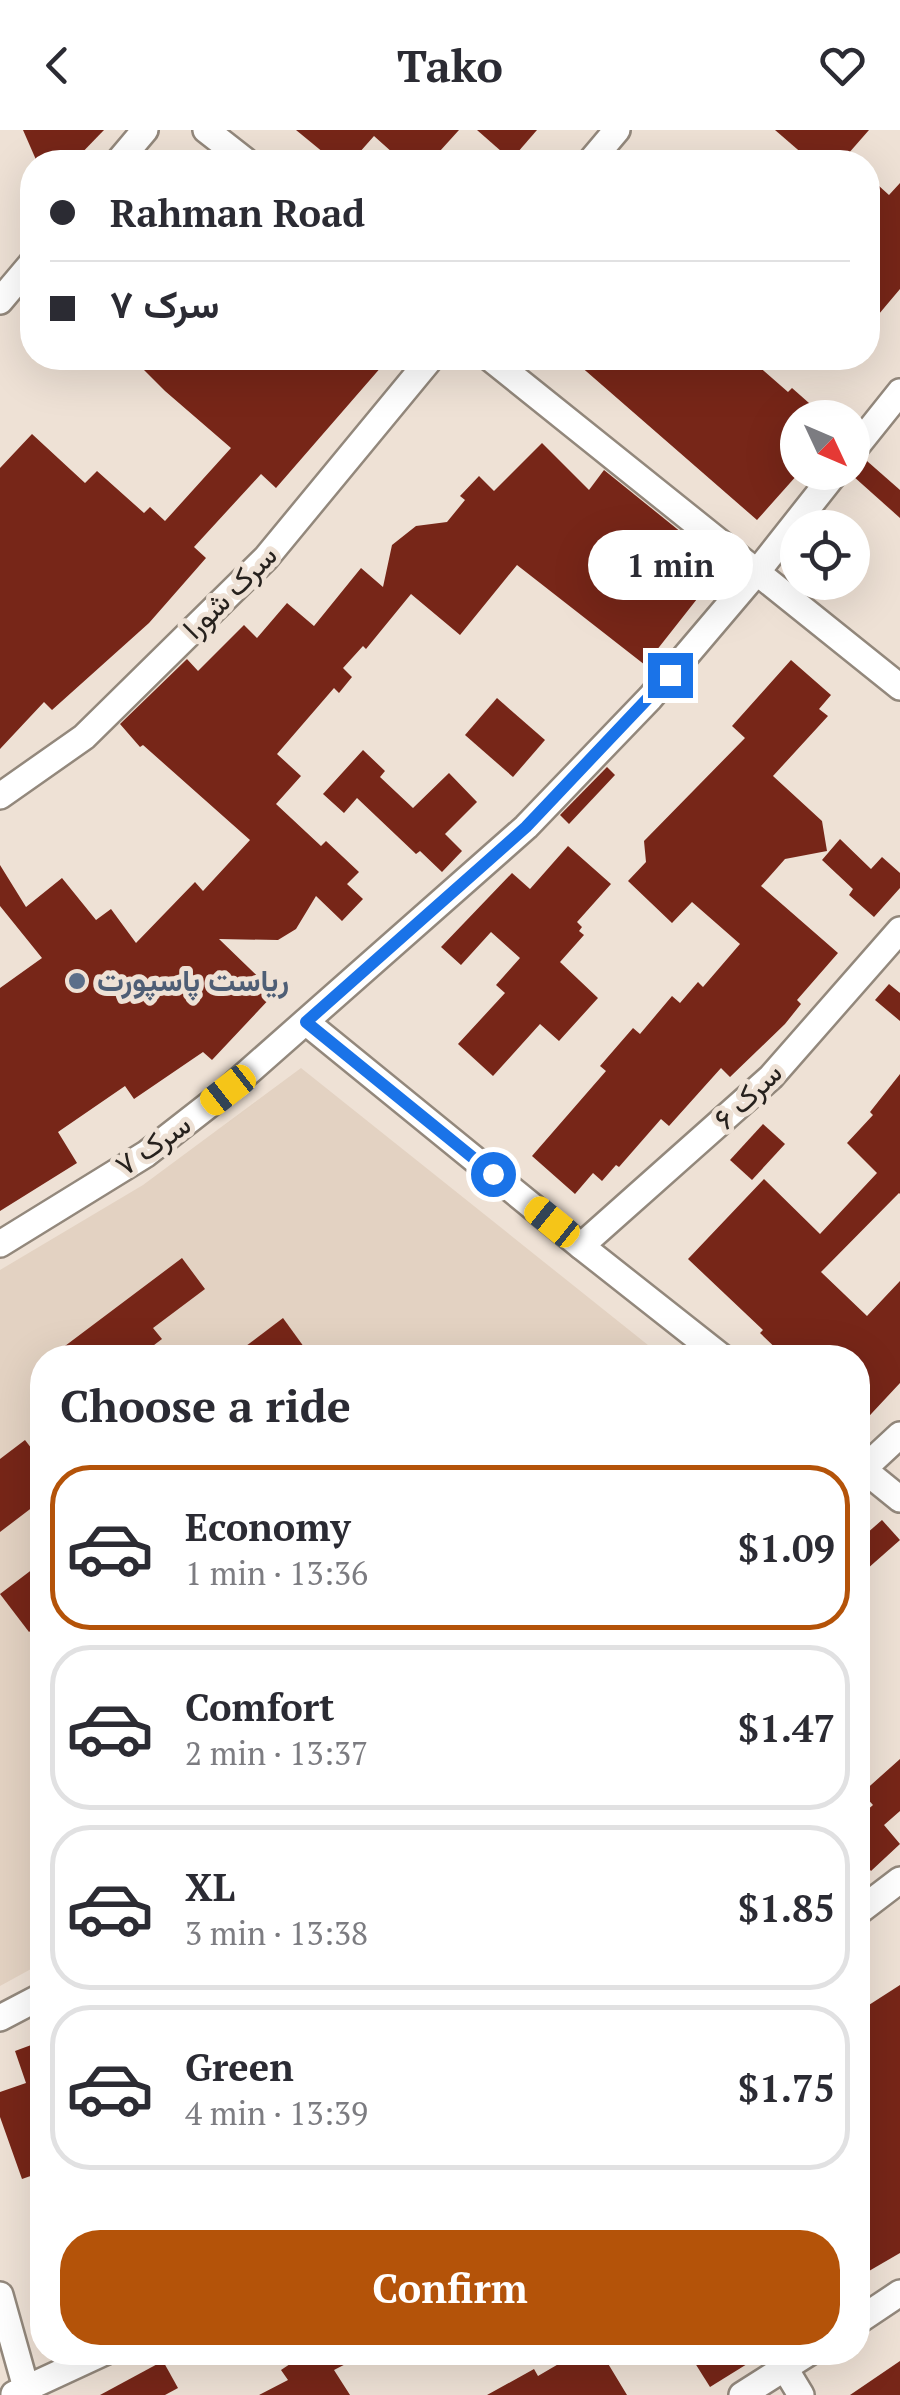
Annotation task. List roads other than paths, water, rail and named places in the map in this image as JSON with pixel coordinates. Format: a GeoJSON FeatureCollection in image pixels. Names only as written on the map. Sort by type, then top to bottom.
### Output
{"type":"FeatureCollection","features":[{"type":"Feature","properties":{"kind":"street"},"geometry":{"type":"LineString","coordinates":[[128,150],[145,130]]}},
{"type":"Feature","properties":{"kind":"street"},"geometry":{"type":"LineString","coordinates":[[206,130],[232,150]]}},
{"type":"Feature","properties":{"kind":"street"},"geometry":{"type":"LineString","coordinates":[[600,150],[617,130]]}},
{"type":"Feature","properties":{"kind":"street"},"geometry":{"type":"LineString","coordinates":[[0,301],[20,277]]}},
{"type":"Feature","properties":{"kind":"street","name":"سرک شورا"},"geometry":{"type":"LineString","coordinates":[[0,796],[84,737],[266,558],[421,370]]}},
{"type":"Feature","properties":{"kind":"street"},"geometry":{"type":"LineString","coordinates":[[505,370],[900,687]]}},
{"type":"Feature","properties":{"kind":"street"},"geometry":{"type":"LineString","coordinates":[[870,430],[900,392]]}},
{"type":"Feature","properties":{"kind":"street","name":"سرک ۷"},"geometry":{"type":"LineString","coordinates":[[0,1244],[146,1154],[228,1090],[526,827],[650,698],[822,490]]}},
{"type":"Feature","properties":{"kind":"street","name":"سرک ۶"},"geometry":{"type":"LineString","coordinates":[[581,1246],[771,1077],[900,930]]}},
{"type":"Feature","properties":{"kind":"street"},"geometry":{"type":"LineString","coordinates":[[306,1022],[706,1345]]}},
{"type":"Feature","properties":{"kind":"street"},"geometry":{"type":"LineString","coordinates":[[870,1460],[900,1434]]}},
{"type":"Feature","properties":{"kind":"street"},"geometry":{"type":"LineString","coordinates":[[870,1478],[900,1499]]}},
{"type":"Feature","properties":{"kind":"street"},"geometry":{"type":"LineString","coordinates":[[870,1903],[900,1880]]}},
{"type":"Feature","properties":{"kind":"street"},"geometry":{"type":"LineString","coordinates":[[0,2018],[30,2002]]}},
{"type":"Feature","properties":{"kind":"street"},"geometry":{"type":"LineString","coordinates":[[870,2313],[900,2294]]}},
{"type":"Feature","properties":{"kind":"street"},"geometry":{"type":"LineString","coordinates":[[0,2296],[22,2393],[78,2365]]}},
{"type":"Feature","properties":{"kind":"street"},"geometry":{"type":"LineString","coordinates":[[742,2395],[776,2365]]}},
{"type":"Feature","properties":{"kind":"street"},"geometry":{"type":"LineString","coordinates":[[782,2365],[801,2395]]}},
{"type":"Feature","properties":{"kind":"place","name":"ریاست پاسپورت"},"geometry":{"type":"Point","coordinates":[77,981]}}]}
